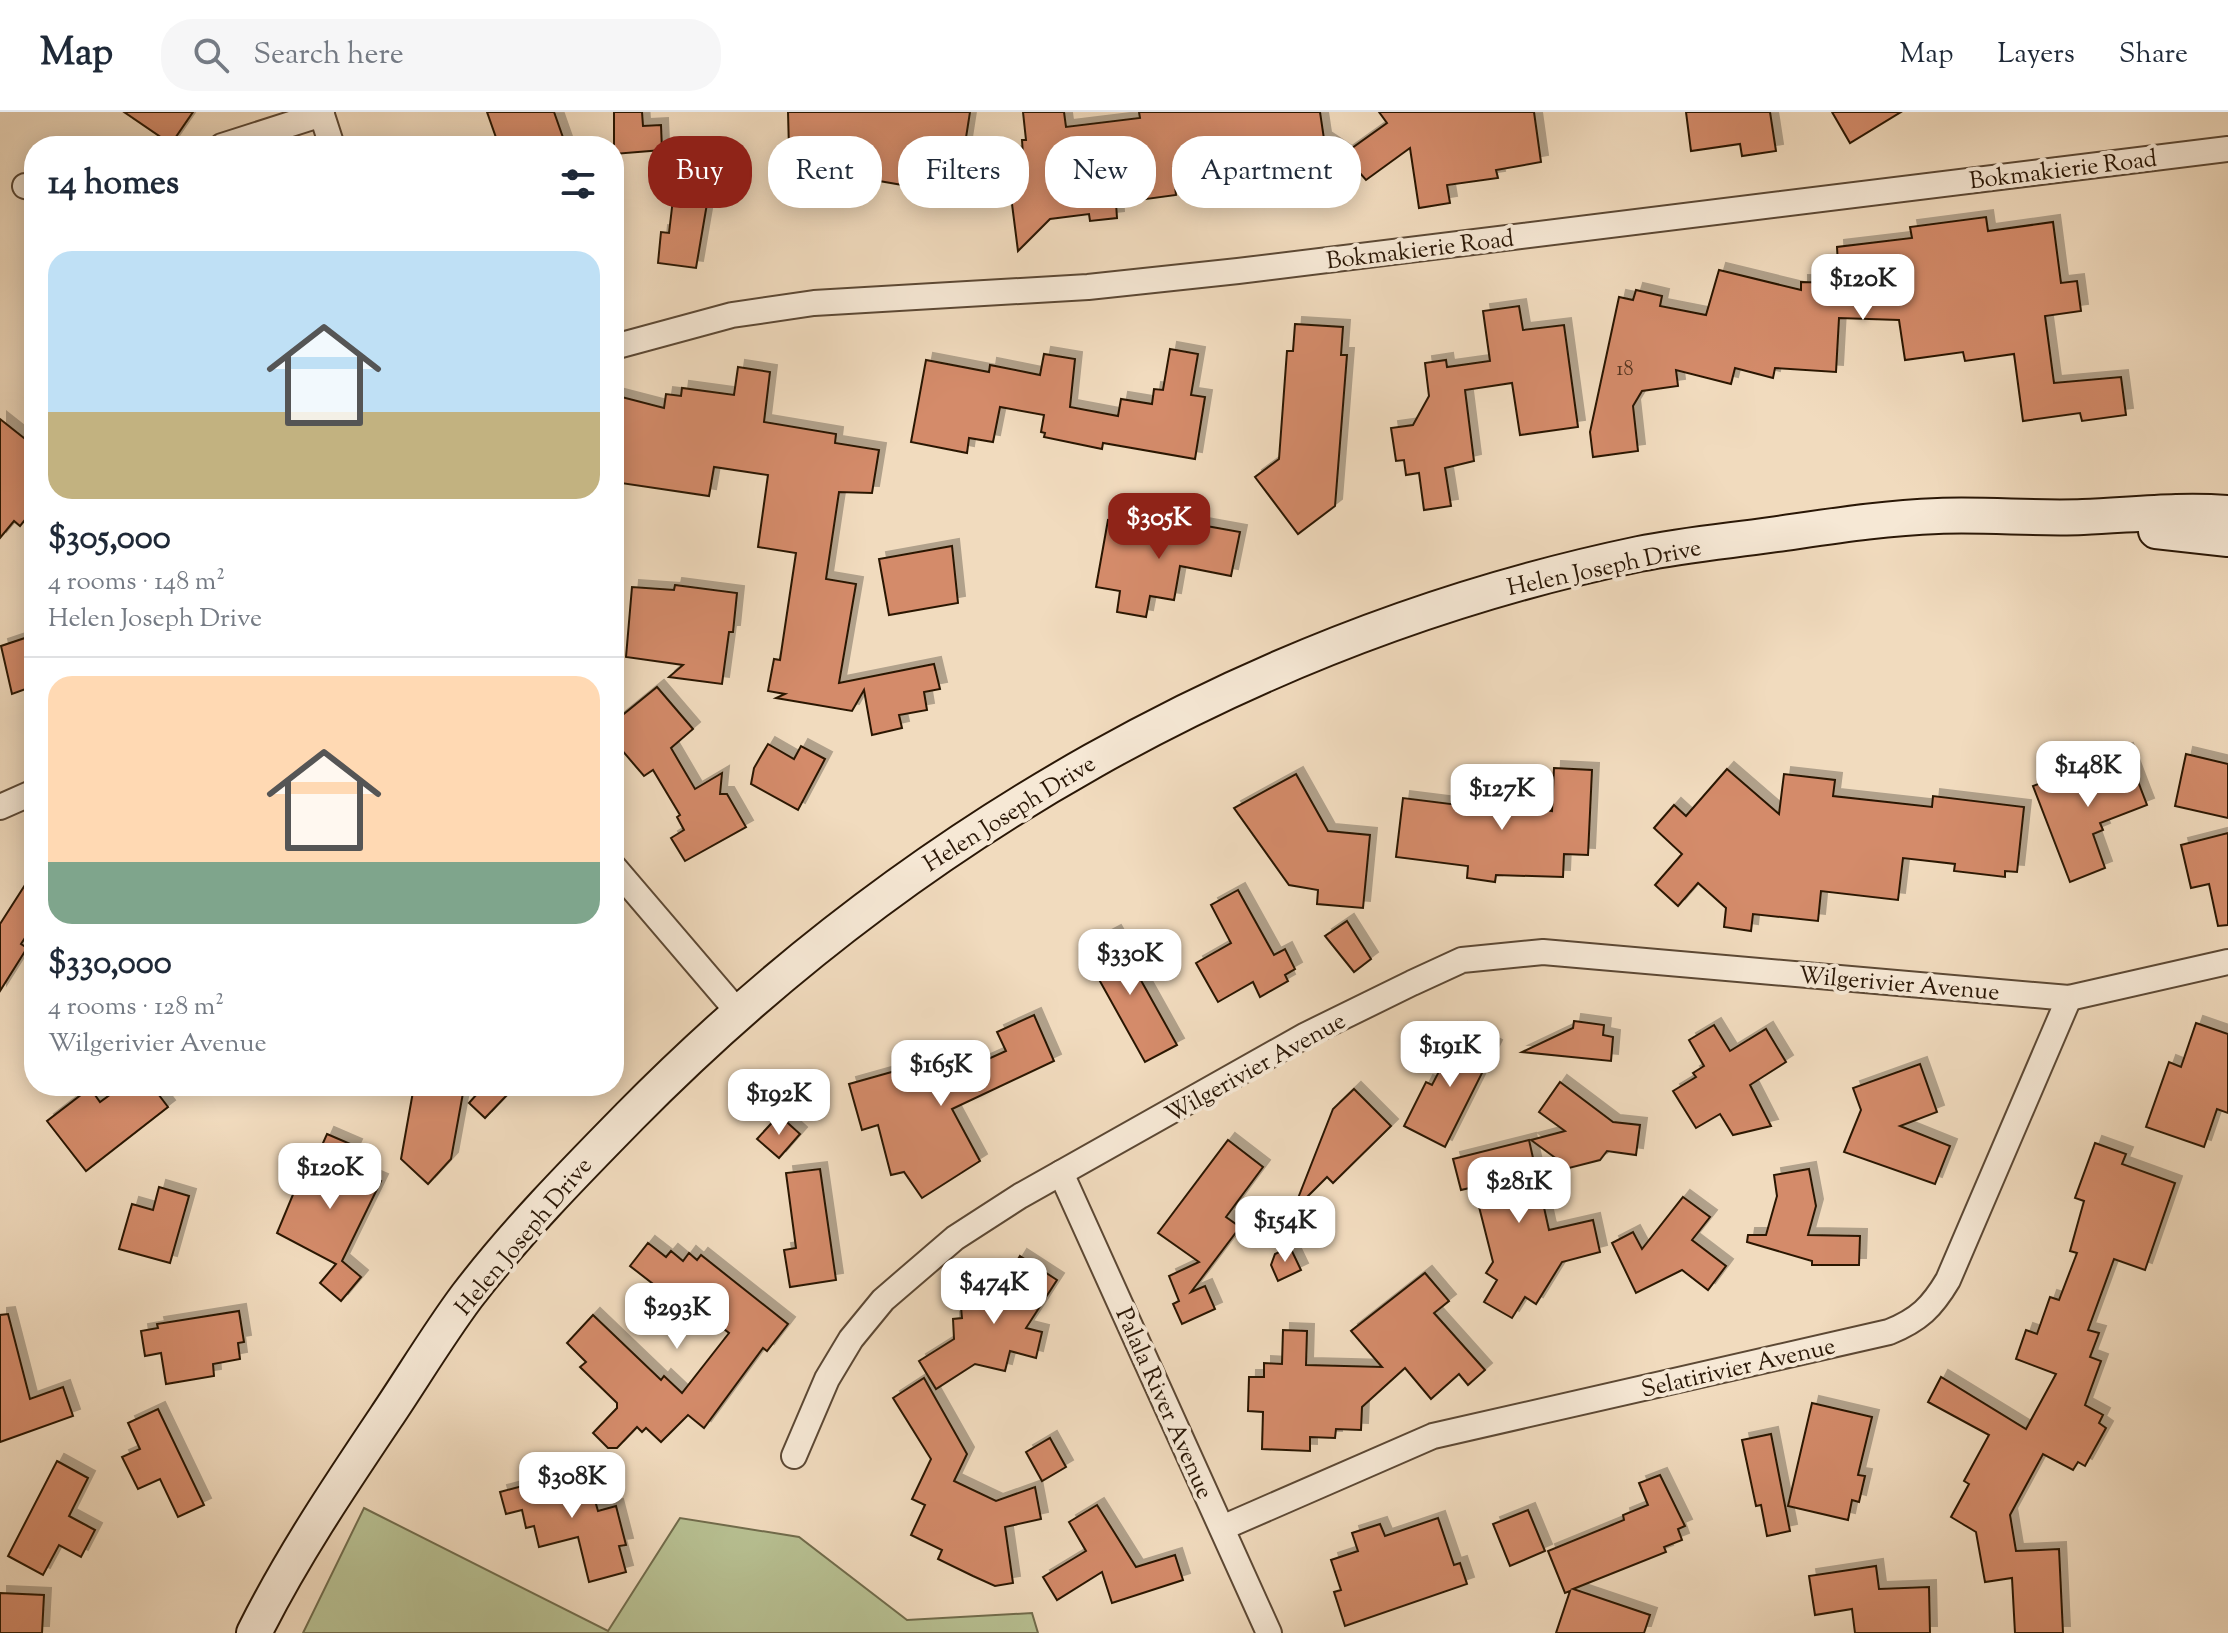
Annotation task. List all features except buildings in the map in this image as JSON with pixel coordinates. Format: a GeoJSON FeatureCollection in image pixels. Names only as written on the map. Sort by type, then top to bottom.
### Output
{"type":"FeatureCollection","features":[{"type":"Feature","properties":{"kind":"street"},"geometry":{"type":"LineString","coordinates":[[252,136],[321,113],[329,136]]}},
{"type":"Feature","properties":{"kind":"street","name":"Bokmakierie Road"},"geometry":{"type":"LineString","coordinates":[[624,344],[732,315],[814,303],[1088,287],[1238,271],[2228,149]]}},
{"type":"Feature","properties":{"kind":"street","name":"Helen Joseph Drive"},"geometry":{"type":"LineString","coordinates":[[254,1633],[280,1582],[333,1495],[467,1296],[554,1193],[738,1012],[876,899],[973,832],[1128,740],[1274,668],[1348,639],[1453,602],[1645,553],[1867,520],[1984,515],[2081,517],[2154,511],[2228,513]]}},
{"type":"Feature","properties":{"kind":"street","name":"Helen Joseph Drive"},"geometry":{"type":"LineString","coordinates":[[2081,517],[2228,539]]}},
{"type":"Feature","properties":{"kind":"street"},"geometry":{"type":"LineString","coordinates":[[0,807],[24,796]]}},
{"type":"Feature","properties":{"kind":"street"},"geometry":{"type":"LineString","coordinates":[[624,879],[738,1012]]}},
{"type":"Feature","properties":{"kind":"street","name":"Wilgerivier Avenue"},"geometry":{"type":"LineString","coordinates":[[794,1456],[827,1379],[851,1339],[883,1300],[955,1238],[1061,1173],[1306,1035],[1462,960],[1543,952],[2069,998],[2228,962]]}},
{"type":"Feature","properties":{"kind":"street","name":"Selatirivier Avenue"},"geometry":{"type":"LineString","coordinates":[[1222,1528],[1433,1436],[1889,1332],[1917,1321],[1934,1304],[1948,1280],[2069,998]]}},
{"type":"Feature","properties":{"kind":"street","name":"Palala River Avenue"},"geometry":{"type":"LineString","coordinates":[[1061,1173],[1269,1633]]}},
{"type":"Feature","properties":{"kind":"green space"},"geometry":{"type":"Polygon","coordinates":[[[364,1508],[608,1631],[680,1518],[799,1537],[907,1620],[1032,1613],[1038,1633],[303,1633],[364,1508]]]}}]}
